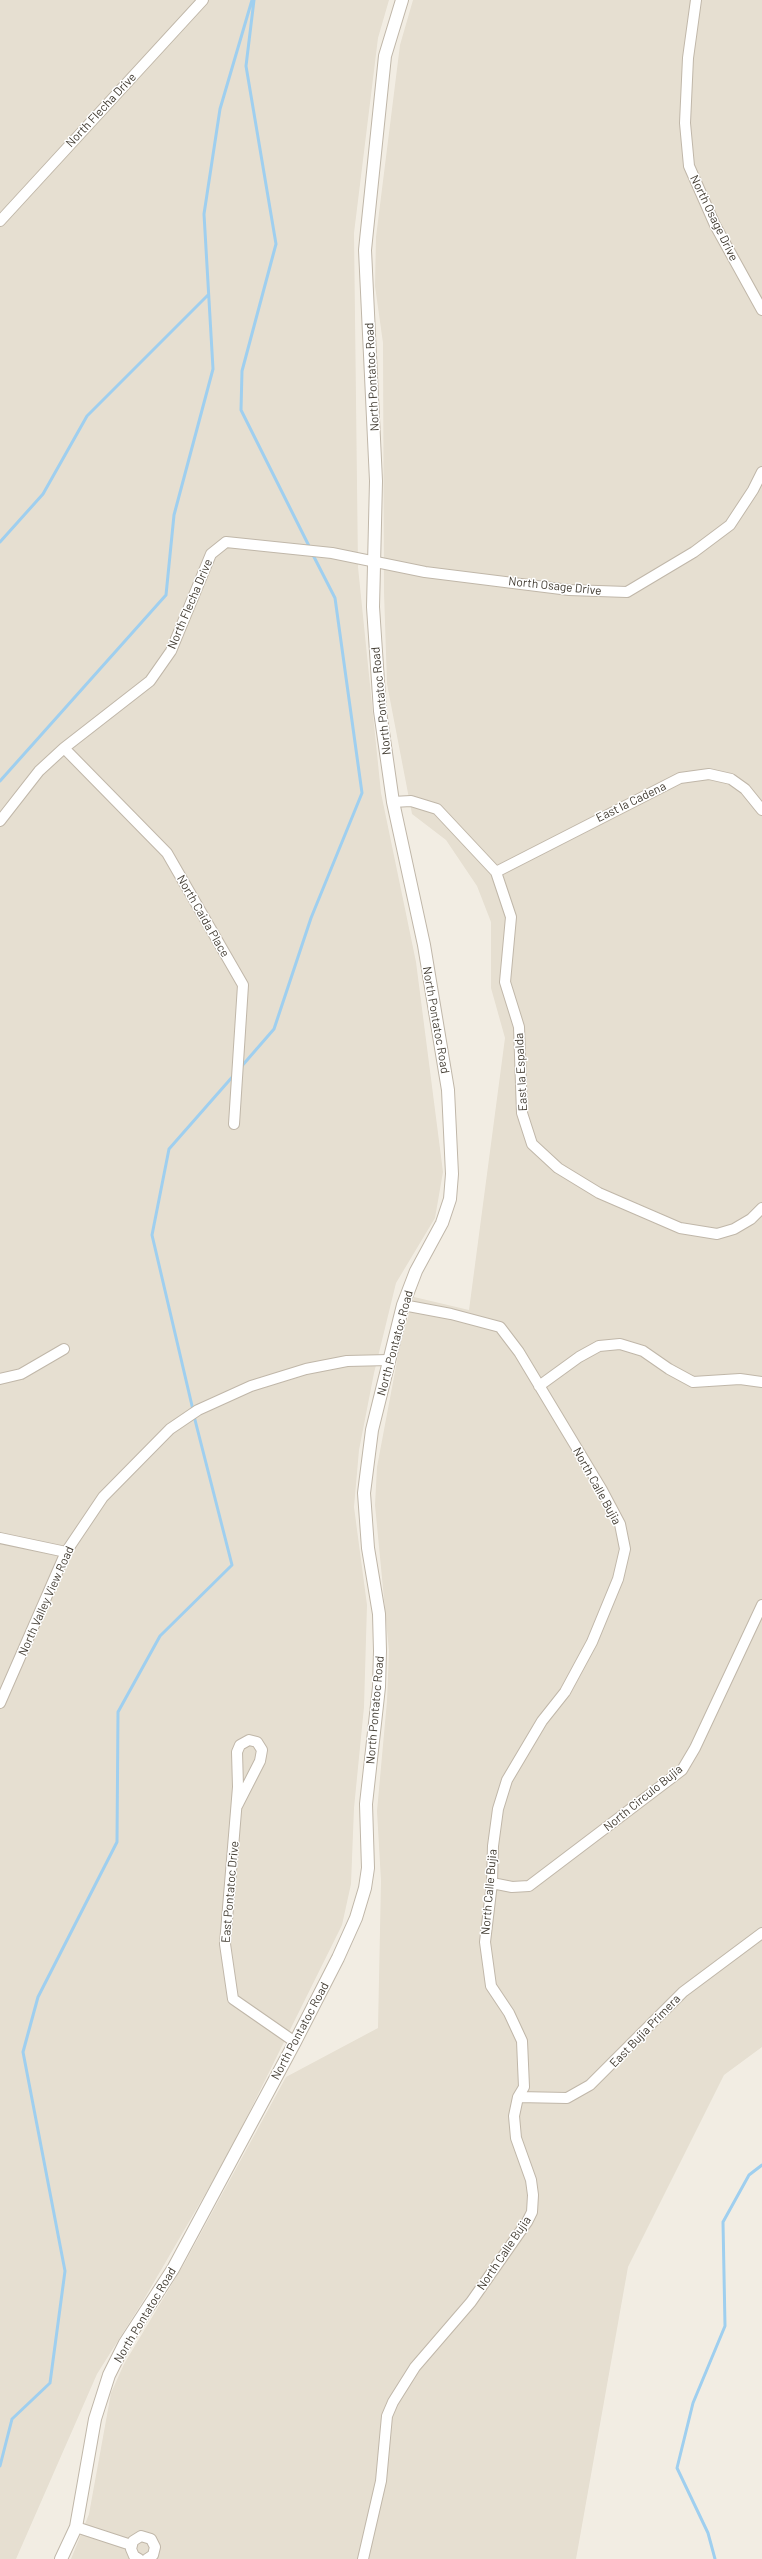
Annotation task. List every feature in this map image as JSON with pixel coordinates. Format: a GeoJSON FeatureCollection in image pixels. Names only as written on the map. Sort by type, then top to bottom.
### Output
{"type":"FeatureCollection","features":[{"type":"Feature","properties":{"kind":"street","name":"North Flecha Drive"},"geometry":{"type":"LineString","coordinates":[[0,221],[203,0]]}},
{"type":"Feature","properties":{"kind":"street","name":"North Pontatoc Road"},"geometry":{"type":"LineString","coordinates":[[61,2559],[76,2527],[95,2419],[109,2375],[124,2343],[173,2269],[295,2042],[338,1958],[356,1918],[365,1888],[368,1868],[366,1804],[379,1687],[380,1651],[379,1614],[368,1548],[364,1492],[372,1430],[403,1305],[447,1209],[450,1199],[452,1151],[448,1090],[424,945],[394,802],[380,712],[372,562],[376,481],[365,250],[385,56],[402,0]]}},
{"type":"Feature","properties":{"kind":"street","name":"North Osage Drive"},"geometry":{"type":"LineString","coordinates":[[696,0],[688,58],[685,123],[688,166],[715,225],[762,310]]}},
{"type":"Feature","properties":{"kind":"street","name":"North Osage Drive"},"geometry":{"type":"LineString","coordinates":[[372,562],[425,572],[560,589],[627,592],[694,552],[730,525],[754,490],[762,472]]}},
{"type":"Feature","properties":{"kind":"street","name":"North Flecha Drive"},"geometry":{"type":"LineString","coordinates":[[0,821],[39,771],[64,748],[150,681],[171,651],[211,554],[226,542],[332,553],[372,562]]}},
{"type":"Feature","properties":{"kind":"street","name":"North Caida Place"},"geometry":{"type":"LineString","coordinates":[[64,748],[167,853],[243,986],[234,1124]]}},
{"type":"Feature","properties":{"kind":"street","name":"East la Cadena"},"geometry":{"type":"LineString","coordinates":[[496,872],[680,778],[709,774],[731,779],[744,789],[762,810]]}},
{"type":"Feature","properties":{"kind":"street","name":"East la Espalda"},"geometry":{"type":"LineString","coordinates":[[394,802],[411,801],[437,809],[496,872],[511,917],[505,982],[519,1027],[522,1113],[532,1144],[558,1168],[600,1193],[680,1228],[717,1234],[734,1228],[751,1219],[762,1208]]}},
{"type":"Feature","properties":{"kind":"street","name":"North Calle Bujia"},"geometry":{"type":"LineString","coordinates":[[363,2559],[381,2481],[387,2416],[393,2402],[415,2368],[471,2302],[527,2222],[532,2212],[533,2195],[531,2180],[516,2138],[514,2116],[518,2097],[524,2087],[522,2041],[509,2013],[491,1986],[486,1949],[487,1912],[492,1883],[493,1846],[497,1817],[507,1780],[542,1721],[565,1692],[592,1642],[618,1579],[625,1549],[620,1524],[602,1490],[519,1352],[500,1327],[451,1314],[403,1305]]}},
{"type":"Feature","properties":{"kind":"street"},"geometry":{"type":"LineString","coordinates":[[539,1386],[579,1357],[599,1346],[620,1344],[643,1351],[669,1370],[693,1382],[740,1379],[762,1382]]}},
{"type":"Feature","properties":{"kind":"street"},"geometry":{"type":"LineString","coordinates":[[0,1379],[21,1374],[64,1349]]}},
{"type":"Feature","properties":{"kind":"street","name":"North Valley View Road"},"geometry":{"type":"LineString","coordinates":[[0,1703],[66,1552],[103,1497],[127,1470],[170,1429],[198,1410],[250,1386],[306,1369],[347,1360],[389,1360]]}},
{"type":"Feature","properties":{"kind":"street"},"geometry":{"type":"LineString","coordinates":[[0,1538],[66,1552]]}},
{"type":"Feature","properties":{"kind":"street","name":"North Circulo Bujia"},"geometry":{"type":"LineString","coordinates":[[492,1883],[512,1887],[529,1886],[682,1770],[695,1748],[762,1605]]}},
{"type":"Feature","properties":{"kind":"street","name":"East Pontatoc Drive"},"geometry":{"type":"LineString","coordinates":[[237,1806],[260,1761],[262,1750],[258,1742],[249,1740],[240,1745],[237,1752],[237,1806],[225,1944],[233,1999],[295,2042]]}},
{"type":"Feature","properties":{"kind":"street","name":"East Bujia Primera"},"geometry":{"type":"LineString","coordinates":[[518,2097],[567,2098],[590,2085],[683,1992],[762,1933]]}},
{"type":"Feature","properties":{"kind":"street"},"geometry":{"type":"LineString","coordinates":[[76,2527],[131,2545]]}},
{"type":"Feature","properties":{"kind":"street"},"geometry":{"type":"LineString","coordinates":[[139,2559],[132,2553],[131,2545],[135,2539],[141,2536],[151,2539],[154,2551],[147,2559]]}},
{"type":"Feature","properties":{"kind":"shaded area"},"geometry":{"type":"Polygon","coordinates":[[[0,0],[389,0],[378,38],[354,233],[358,567],[381,793],[416,962],[443,1172],[435,1218],[396,1283],[374,1373],[359,1450],[354,1507],[367,1605],[364,1707],[354,1808],[351,1884],[342,1925],[229,2153],[143,2301],[97,2374],[16,2559],[0,2559],[0,0]]]}},
{"type":"Feature","properties":{"kind":"shaded area"},"geometry":{"type":"Polygon","coordinates":[[[413,0],[762,0],[762,2047],[724,2075],[628,2267],[576,2559],[71,2559],[89,2514],[111,2393],[124,2364],[184,2264],[286,2077],[378,2028],[381,1881],[377,1811],[387,1701],[389,1651],[375,1505],[377,1467],[400,1345],[414,1297],[469,1310],[505,1038],[491,988],[491,922],[477,886],[446,840],[412,814],[387,684],[384,592],[383,343],[375,286],[376,237],[400,45],[413,0]]]}},
{"type":"Feature","properties":{"kind":"waterway"},"geometry":{"type":"LineString","coordinates":[[0,781],[166,595],[174,515],[213,369],[204,214],[220,109],[252,0]]}},
{"type":"Feature","properties":{"kind":"waterway"},"geometry":{"type":"LineString","coordinates":[[254,0],[246,66],[276,244],[242,371],[241,410],[310,548]]}},
{"type":"Feature","properties":{"kind":"waterway"},"geometry":{"type":"LineString","coordinates":[[0,542],[43,494],[87,416],[208,295]]}},
{"type":"Feature","properties":{"kind":"waterway"},"geometry":{"type":"LineString","coordinates":[[241,1067],[274,1029],[311,918],[362,793],[335,598],[312,553]]}},
{"type":"Feature","properties":{"kind":"waterway"},"geometry":{"type":"LineString","coordinates":[[193,1410],[152,1235],[169,1149],[234,1075]]}},
{"type":"Feature","properties":{"kind":"waterway"},"geometry":{"type":"LineString","coordinates":[[0,2466],[12,2419],[50,2383],[65,2271],[23,2052],[38,1997],[117,1842],[118,1712],[160,1636],[232,1565],[194,1416]]}},
{"type":"Feature","properties":{"kind":"waterway"},"geometry":{"type":"LineString","coordinates":[[715,2559],[708,2533],[677,2468],[693,2403],[725,2326],[723,2222],[749,2175],[762,2165]]}}]}
